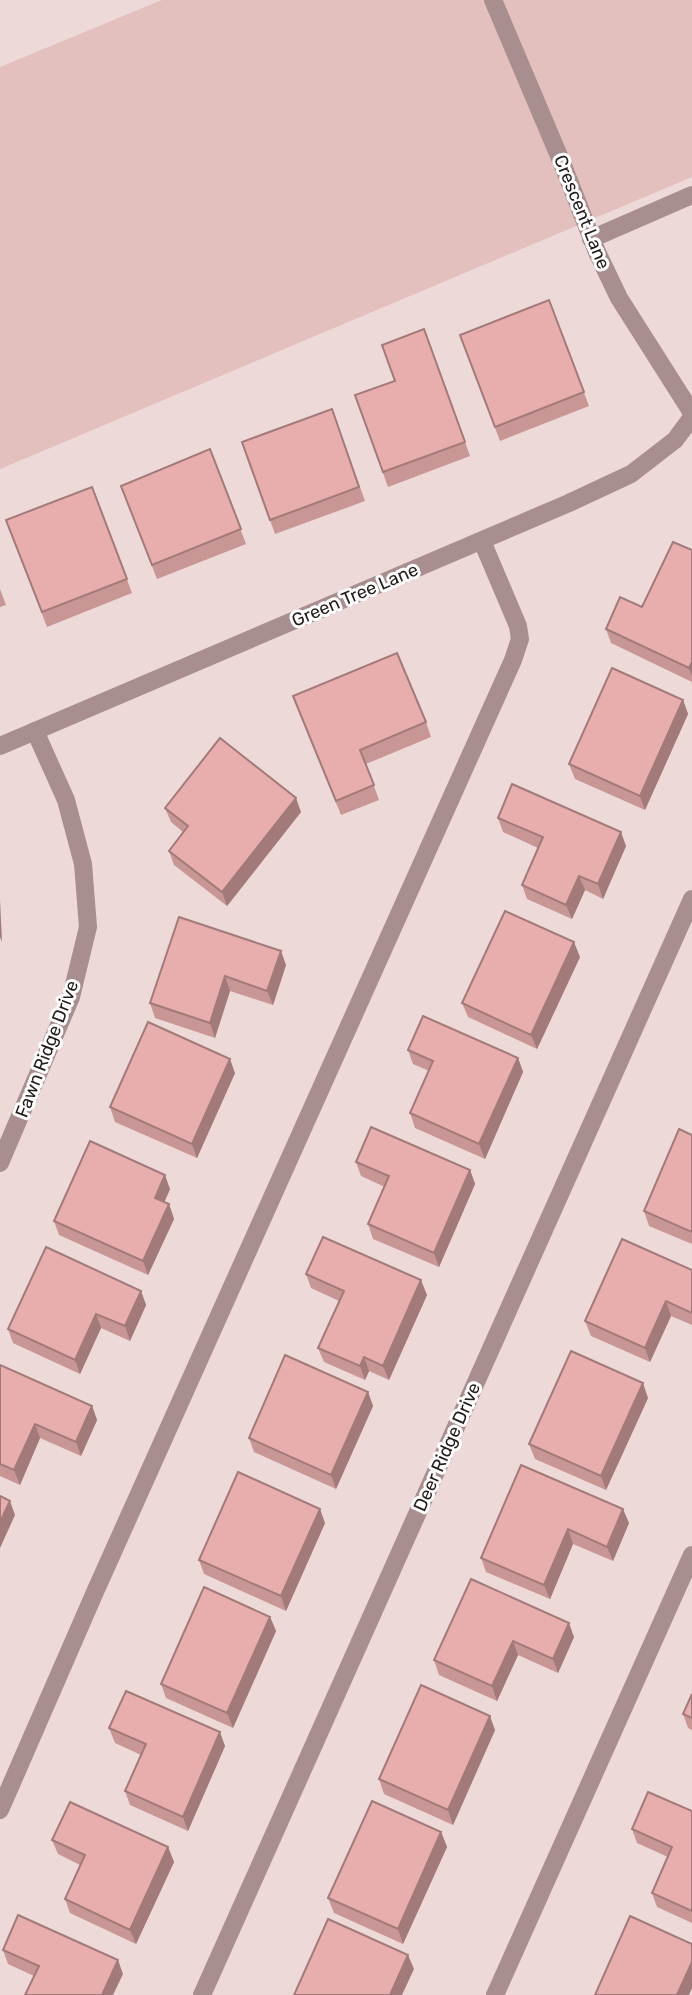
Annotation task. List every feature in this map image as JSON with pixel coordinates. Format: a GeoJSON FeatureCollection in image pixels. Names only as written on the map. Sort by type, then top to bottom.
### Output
{"type":"FeatureCollection","features":[{"type":"Feature","properties":{"kind":"street","name":"Crescent Lane"},"geometry":{"type":"LineString","coordinates":[[493,0],[619,298],[692,415]]}},
{"type":"Feature","properties":{"kind":"street"},"geometry":{"type":"LineString","coordinates":[[592,239],[692,195]]}},
{"type":"Feature","properties":{"kind":"street","name":"Green Tree Lane"},"geometry":{"type":"LineString","coordinates":[[0,746],[482,541],[631,474],[675,440],[692,415]]}},
{"type":"Feature","properties":{"kind":"street"},"geometry":{"type":"LineString","coordinates":[[0,1810],[513,660],[520,639],[517,626],[482,541]]}},
{"type":"Feature","properties":{"kind":"street","name":"Fawn Ridge Drive"},"geometry":{"type":"LineString","coordinates":[[0,1163],[71,997],[88,927],[83,864],[66,800],[35,731]]}},
{"type":"Feature","properties":{"kind":"street","name":"Deer Ridge Drive"},"geometry":{"type":"LineString","coordinates":[[202,1995],[692,899]]}},
{"type":"Feature","properties":{"kind":"street"},"geometry":{"type":"LineString","coordinates":[[495,1995],[692,1555]]}},
{"type":"Feature","properties":{"kind":"shaded area"},"geometry":{"type":"Polygon","coordinates":[[[162,0],[692,0],[692,177],[0,469],[0,67],[162,0]]]}},
{"type":"Feature","properties":{"kind":"building"},"geometry":{"type":"Polygon","coordinates":[[[549,300],[584,392],[495,427],[460,335],[549,300]]]}},
{"type":"Feature","properties":{"kind":"building"},"geometry":{"type":"Polygon","coordinates":[[[424,329],[465,442],[383,472],[355,395],[395,381],[382,345],[424,329]]]}},
{"type":"Feature","properties":{"kind":"building"},"geometry":{"type":"Polygon","coordinates":[[[332,409],[359,487],[270,520],[242,442],[332,409]]]}},
{"type":"Feature","properties":{"kind":"building"},"geometry":{"type":"Polygon","coordinates":[[[210,449],[241,529],[152,565],[121,486],[210,449]]]}},
{"type":"Feature","properties":{"kind":"building"},"geometry":{"type":"Polygon","coordinates":[[[92,487],[127,579],[42,612],[6,520],[92,487]]]}},
{"type":"Feature","properties":{"kind":"building"},"geometry":{"type":"Polygon","coordinates":[[[673,542],[692,550],[692,662],[689,668],[606,629],[620,597],[642,607],[673,542]]]}},
{"type":"Feature","properties":{"kind":"building"},"geometry":{"type":"Polygon","coordinates":[[[397,653],[426,722],[360,750],[374,785],[336,801],[293,696],[397,653]]]}},
{"type":"Feature","properties":{"kind":"building"},"geometry":{"type":"Polygon","coordinates":[[[612,668],[683,700],[640,796],[569,764],[612,668]]]}},
{"type":"Feature","properties":{"kind":"building"},"geometry":{"type":"Polygon","coordinates":[[[220,738],[296,798],[222,892],[169,851],[188,826],[165,808],[220,738]]]}},
{"type":"Feature","properties":{"kind":"building"},"geometry":{"type":"Polygon","coordinates":[[[512,784],[621,832],[598,884],[579,876],[566,905],[522,885],[543,837],[498,818],[512,784]]]}},
{"type":"Feature","properties":{"kind":"building"},"geometry":{"type":"Polygon","coordinates":[[[505,911],[574,942],[531,1035],[462,1003],[505,911]]]}},
{"type":"Feature","properties":{"kind":"building"},"geometry":{"type":"Polygon","coordinates":[[[179,917],[281,951],[267,991],[225,976],[210,1023],[150,1003],[179,917]]]}},
{"type":"Feature","properties":{"kind":"building"},"geometry":{"type":"Polygon","coordinates":[[[423,1016],[518,1058],[479,1144],[410,1113],[433,1061],[408,1050],[423,1016]]]}},
{"type":"Feature","properties":{"kind":"building"},"geometry":{"type":"Polygon","coordinates":[[[148,1022],[230,1059],[192,1144],[110,1107],[148,1022]]]}},
{"type":"Feature","properties":{"kind":"building"},"geometry":{"type":"Polygon","coordinates":[[[371,1127],[470,1170],[434,1253],[368,1224],[389,1176],[356,1162],[371,1127]]]}},
{"type":"Feature","properties":{"kind":"building"},"geometry":{"type":"Polygon","coordinates":[[[679,1129],[692,1135],[692,1232],[644,1211],[679,1129]]]}},
{"type":"Feature","properties":{"kind":"building"},"geometry":{"type":"Polygon","coordinates":[[[90,1141],[165,1175],[155,1198],[169,1204],[143,1261],[54,1221],[90,1141]]]}},
{"type":"Feature","properties":{"kind":"building"},"geometry":{"type":"Polygon","coordinates":[[[323,1237],[421,1280],[383,1366],[364,1357],[360,1366],[318,1348],[344,1291],[306,1274],[323,1237]]]}},
{"type":"Feature","properties":{"kind":"building"},"geometry":{"type":"Polygon","coordinates":[[[622,1239],[692,1270],[692,1313],[666,1301],[645,1348],[585,1321],[622,1239]]]}},
{"type":"Feature","properties":{"kind":"building"},"geometry":{"type":"Polygon","coordinates":[[[46,1247],[141,1291],[125,1326],[96,1314],[75,1360],[8,1329],[46,1247]]]}},
{"type":"Feature","properties":{"kind":"building"},"geometry":{"type":"Polygon","coordinates":[[[571,1351],[643,1383],[601,1476],[529,1444],[571,1351]]]}},
{"type":"Feature","properties":{"kind":"building"},"geometry":{"type":"Polygon","coordinates":[[[285,1355],[368,1392],[331,1475],[249,1438],[285,1355]]]}},
{"type":"Feature","properties":{"kind":"building"},"geometry":{"type":"Polygon","coordinates":[[[0,1365],[92,1406],[76,1442],[35,1424],[14,1470],[0,1464],[0,1365]]]}},
{"type":"Feature","properties":{"kind":"building"},"geometry":{"type":"Polygon","coordinates":[[[521,1465],[623,1509],[607,1547],[568,1529],[544,1585],[481,1558],[521,1465]]]}},
{"type":"Feature","properties":{"kind":"building"},"geometry":{"type":"Polygon","coordinates":[[[238,1472],[320,1509],[281,1596],[199,1560],[238,1472]]]}},
{"type":"Feature","properties":{"kind":"building"},"geometry":{"type":"Polygon","coordinates":[[[0,1496],[10,1501],[0,1522],[0,1496]]]}},
{"type":"Feature","properties":{"kind":"building"},"geometry":{"type":"Polygon","coordinates":[[[471,1579],[569,1623],[553,1659],[513,1641],[492,1686],[434,1660],[471,1579]]]}},
{"type":"Feature","properties":{"kind":"building"},"geometry":{"type":"Polygon","coordinates":[[[204,1587],[270,1617],[227,1713],[161,1684],[204,1587]]]}},
{"type":"Feature","properties":{"kind":"building"},"geometry":{"type":"Polygon","coordinates":[[[421,1685],[490,1716],[448,1810],[379,1779],[421,1685]]]}},
{"type":"Feature","properties":{"kind":"building"},"geometry":{"type":"Polygon","coordinates":[[[126,1691],[220,1732],[183,1817],[125,1791],[146,1744],[109,1728],[126,1691]]]}},
{"type":"Feature","properties":{"kind":"building"},"geometry":{"type":"Polygon","coordinates":[[[692,1694],[692,1718],[683,1714],[692,1694]]]}},
{"type":"Feature","properties":{"kind":"building"},"geometry":{"type":"Polygon","coordinates":[[[648,1792],[692,1811],[692,1911],[652,1893],[672,1847],[632,1829],[648,1792]]]}},
{"type":"Feature","properties":{"kind":"building"},"geometry":{"type":"Polygon","coordinates":[[[372,1801],[441,1832],[398,1929],[328,1898],[372,1801]]]}},
{"type":"Feature","properties":{"kind":"building"},"geometry":{"type":"Polygon","coordinates":[[[70,1802],[168,1847],[130,1930],[65,1899],[85,1855],[52,1840],[70,1802]]]}},
{"type":"Feature","properties":{"kind":"building"},"geometry":{"type":"Polygon","coordinates":[[[18,1915],[118,1960],[102,1995],[25,1995],[39,1966],[3,1950],[18,1915]]]}},
{"type":"Feature","properties":{"kind":"building"},"geometry":{"type":"Polygon","coordinates":[[[630,1916],[692,1944],[692,1962],[677,1995],[595,1995],[630,1916]]]}},
{"type":"Feature","properties":{"kind":"building"},"geometry":{"type":"Polygon","coordinates":[[[328,1919],[408,1955],[390,1995],[294,1995],[328,1919]]]}}]}
